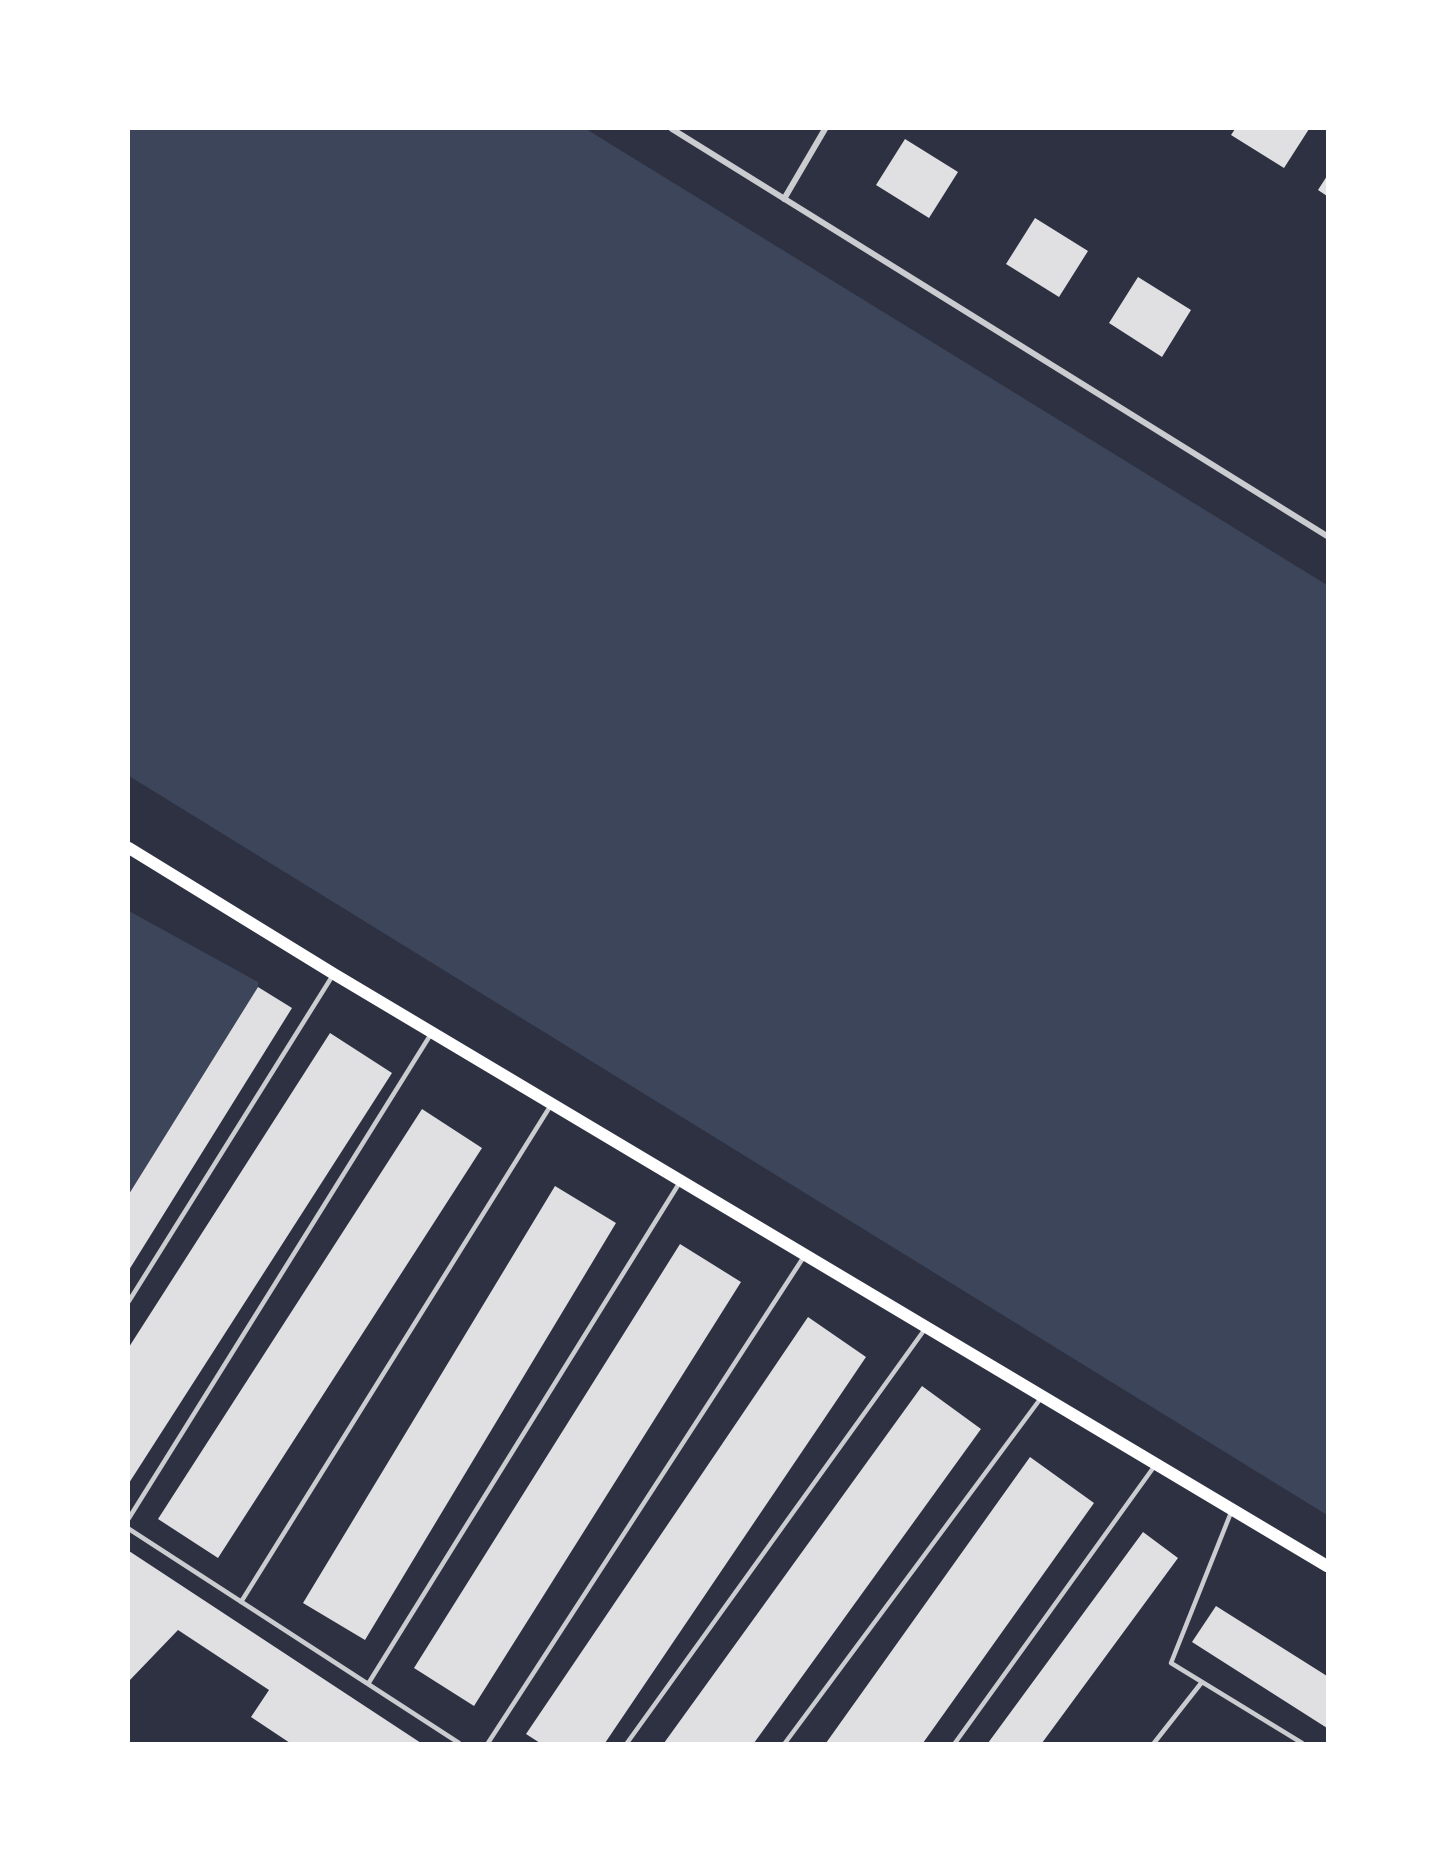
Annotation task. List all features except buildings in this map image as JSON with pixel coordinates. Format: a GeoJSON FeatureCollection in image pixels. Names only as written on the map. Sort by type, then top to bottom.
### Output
{"type":"FeatureCollection","features":[{"type":"Feature","properties":{"kind":"main road"},"geometry":{"type":"LineString","coordinates":[[129,848],[334,974],[1327,1566]]}},
{"type":"Feature","properties":{"kind":"street"},"geometry":{"type":"LineString","coordinates":[[672,129],[1327,536]]}},
{"type":"Feature","properties":{"kind":"street"},"geometry":{"type":"LineString","coordinates":[[784,198],[825,129]]}},
{"type":"Feature","properties":{"kind":"lane"},"geometry":{"type":"LineString","coordinates":[[129,1300],[334,974]]}},
{"type":"Feature","properties":{"kind":"lane"},"geometry":{"type":"LineString","coordinates":[[129,1518],[432,1032]]}},
{"type":"Feature","properties":{"kind":"lane"},"geometry":{"type":"LineString","coordinates":[[242,1602],[552,1104]]}},
{"type":"Feature","properties":{"kind":"lane"},"geometry":{"type":"LineString","coordinates":[[368,1684],[681,1181]]}},
{"type":"Feature","properties":{"kind":"lane"},"geometry":{"type":"LineString","coordinates":[[488,1743],[805,1255]]}},
{"type":"Feature","properties":{"kind":"lane"},"geometry":{"type":"LineString","coordinates":[[627,1743],[926,1327]]}},
{"type":"Feature","properties":{"kind":"lane"},"geometry":{"type":"LineString","coordinates":[[785,1743],[1042,1396]]}},
{"type":"Feature","properties":{"kind":"lane"},"geometry":{"type":"LineString","coordinates":[[956,1743],[1156,1464]]}},
{"type":"Feature","properties":{"kind":"lane"},"geometry":{"type":"LineString","coordinates":[[1232,1510],[1171,1664],[1302,1743]]}},
{"type":"Feature","properties":{"kind":"lane"},"geometry":{"type":"LineString","coordinates":[[129,1529],[459,1743]]}},
{"type":"Feature","properties":{"kind":"lane"},"geometry":{"type":"LineString","coordinates":[[1154,1743],[1202,1682]]}},
{"type":"Feature","properties":{"kind":"shaded area"},"geometry":{"type":"Polygon","coordinates":[[[129,129],[586,129],[1327,585],[1327,1515],[129,776],[129,129]]]}},
{"type":"Feature","properties":{"kind":"shaded area"},"geometry":{"type":"Polygon","coordinates":[[[129,911],[258,982],[258,987],[129,1194],[129,911]]]}}]}
